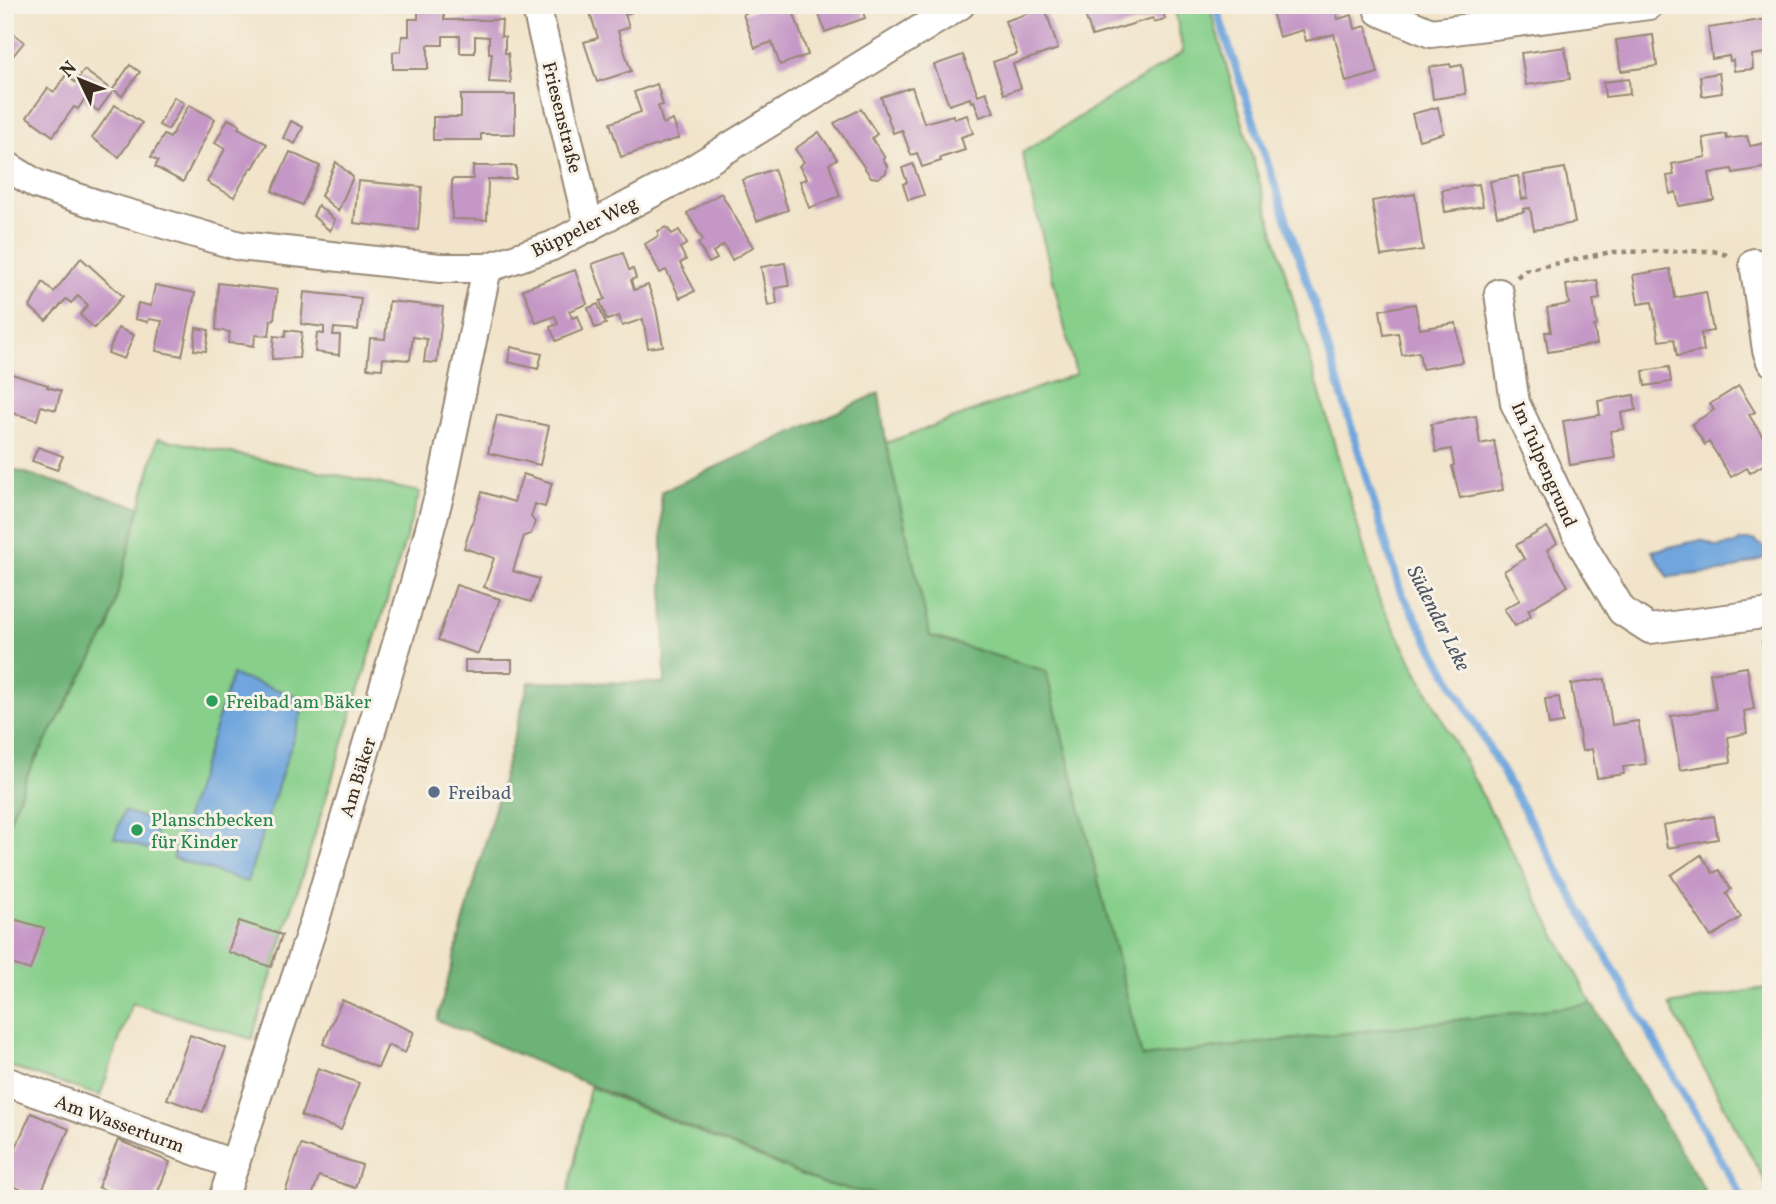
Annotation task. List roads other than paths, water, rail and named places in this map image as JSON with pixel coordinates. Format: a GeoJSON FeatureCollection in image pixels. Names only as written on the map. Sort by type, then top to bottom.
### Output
{"type":"FeatureCollection","features":[{"type":"Feature","properties":{"kind":"street","name":"Friesenstraße"},"geometry":{"type":"LineString","coordinates":[[536,5],[589,228]]}},
{"type":"Feature","properties":{"kind":"street","name":"Büppeler Weg"},"geometry":{"type":"LineString","coordinates":[[5,165],[36,184],[105,208],[240,246],[440,268],[487,268],[552,246],[676,180],[960,5]]}},
{"type":"Feature","properties":{"kind":"street"},"geometry":{"type":"LineString","coordinates":[[1379,11],[1431,33],[1649,5]]}},
{"type":"Feature","properties":{"kind":"street"},"geometry":{"type":"LineString","coordinates":[[1754,263],[1771,361]]}},
{"type":"Feature","properties":{"kind":"street","name":"Am Bäker"},"geometry":{"type":"LineString","coordinates":[[223,1199],[314,922],[415,583],[442,485],[487,268]]}},
{"type":"Feature","properties":{"kind":"street","name":"Im Tulpengrund"},"geometry":{"type":"LineString","coordinates":[[1499,293],[1515,403],[1581,543],[1622,611],[1650,629],[1765,615]]}},
{"type":"Feature","properties":{"kind":"street","name":"Am Wasserturm"},"geometry":{"type":"LineString","coordinates":[[5,1081],[235,1165]]}},
{"type":"Feature","properties":{"kind":"water"},"geometry":{"type":"Polygon","coordinates":[[[1701,540],[1717,547],[1735,544],[1741,540],[1753,540],[1766,548],[1764,558],[1727,571],[1668,577],[1652,551],[1701,540]]]}},
{"type":"Feature","properties":{"kind":"water"},"geometry":{"type":"Polygon","coordinates":[[[232,675],[306,699],[247,882],[173,858],[232,675]]]}},
{"type":"Feature","properties":{"kind":"water","name":"Planschbecken für Kinder"},"geometry":{"type":"Polygon","coordinates":[[[124,811],[159,823],[150,850],[114,838],[124,811]]]}},
{"type":"Feature","properties":{"kind":"waterway","name":"Südender Leke"},"geometry":{"type":"LineString","coordinates":[[1215,5],[1314,302],[1400,590],[1743,1199]]}},
{"type":"Feature","properties":{"kind":"place","name":"Freibad am Bäker"},"geometry":{"type":"Point","coordinates":[212,701]}},
{"type":"Feature","properties":{"kind":"place","name":"Freibad"},"geometry":{"type":"Point","coordinates":[434,792]}},
{"type":"Feature","properties":{"kind":"place","name":"Planschbecken für Kinder"},"geometry":{"type":"Point","coordinates":[137,830]}}]}
